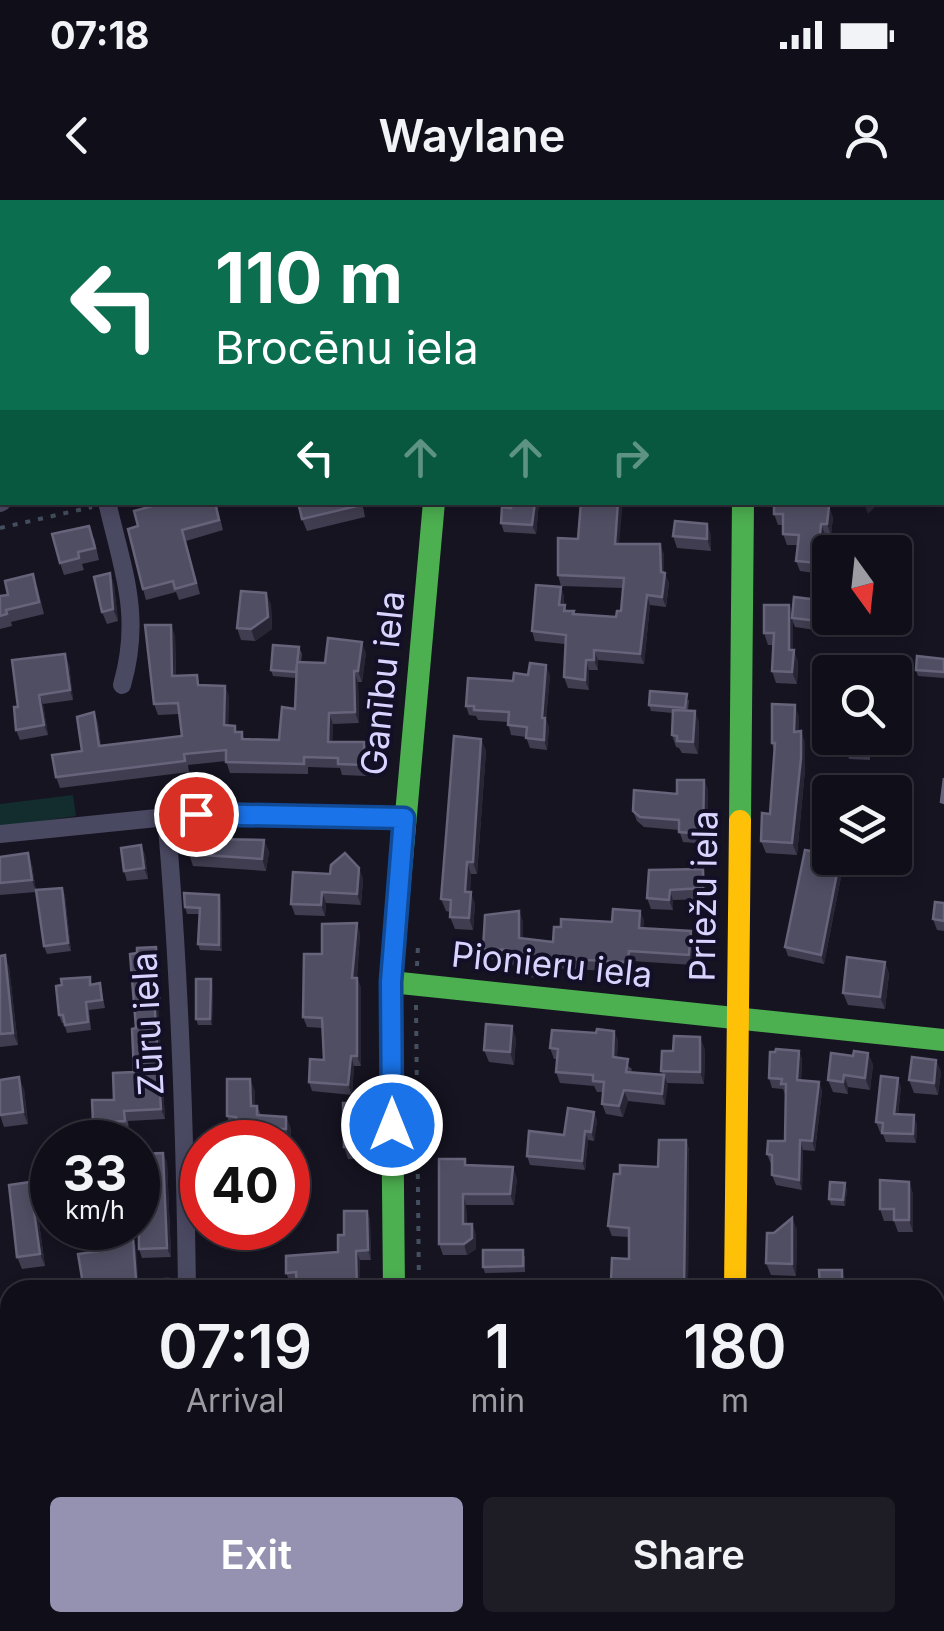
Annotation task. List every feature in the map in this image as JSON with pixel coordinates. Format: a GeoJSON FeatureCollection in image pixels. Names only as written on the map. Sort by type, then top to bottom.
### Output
{"type":"FeatureCollection","features":[{"type":"Feature","properties":{"kind":"street"},"geometry":{"type":"LineString","coordinates":[[107,505],[133,617],[131,654],[122,685]]}},
{"type":"Feature","properties":{"kind":"street","name":"Ganību iela"},"geometry":{"type":"LineString","coordinates":[[394,1280],[391,982],[434,505]]}},
{"type":"Feature","properties":{"kind":"street","name":"Priežu iela"},"geometry":{"type":"LineString","coordinates":[[734,1280],[743,505]]}},
{"type":"Feature","properties":{"kind":"street"},"geometry":{"type":"LineString","coordinates":[[0,834],[166,816],[404,818]]}},
{"type":"Feature","properties":{"kind":"street","name":"Zūru iela"},"geometry":{"type":"LineString","coordinates":[[166,816],[183,1072],[187,1280]]}},
{"type":"Feature","properties":{"kind":"street","name":"Pionieru iela"},"geometry":{"type":"LineString","coordinates":[[391,982],[944,1040]]}},
{"type":"Feature","properties":{"kind":"path"},"geometry":{"type":"LineString","coordinates":[[0,528],[98,505]]}},
{"type":"Feature","properties":{"kind":"path"},"geometry":{"type":"LineString","coordinates":[[419,930],[419,1280]]}},
{"type":"Feature","properties":{"kind":"green space"},"geometry":{"type":"Polygon","coordinates":[[[73,795],[76,816],[0,827],[0,804],[73,795]]]}},
{"type":"Feature","properties":{"kind":"building"},"geometry":{"type":"Polygon","coordinates":[[[156,505],[216,505],[219,520],[182,530],[196,583],[175,589],[173,581],[143,589],[128,529],[138,526],[134,511],[156,505]]]}},
{"type":"Feature","properties":{"kind":"building"},"geometry":{"type":"Polygon","coordinates":[[[299,505],[361,505],[302,519],[299,505]]]}},
{"type":"Feature","properties":{"kind":"building"},"geometry":{"type":"Polygon","coordinates":[[[535,505],[532,525],[501,523],[502,507],[535,505]]]}},
{"type":"Feature","properties":{"kind":"building"},"geometry":{"type":"Polygon","coordinates":[[[581,505],[618,505],[615,544],[660,544],[661,572],[665,573],[662,597],[647,595],[640,654],[594,650],[594,660],[586,660],[585,680],[564,677],[566,635],[532,631],[536,585],[561,587],[559,605],[565,605],[564,611],[574,611],[573,614],[616,617],[617,611],[621,611],[624,578],[558,575],[558,538],[578,539],[581,505]]]}},
{"type":"Feature","properties":{"kind":"building"},"geometry":{"type":"Polygon","coordinates":[[[774,505],[829,506],[827,524],[821,524],[820,535],[812,535],[812,563],[796,561],[799,535],[783,534],[783,514],[774,514],[774,505]]]}},
{"type":"Feature","properties":{"kind":"building"},"geometry":{"type":"Polygon","coordinates":[[[675,521],[707,524],[707,539],[673,536],[675,521]]]}},
{"type":"Feature","properties":{"kind":"building"},"geometry":{"type":"Polygon","coordinates":[[[89,526],[95,548],[78,552],[79,558],[60,563],[52,534],[89,526]]]}},
{"type":"Feature","properties":{"kind":"building"},"geometry":{"type":"Polygon","coordinates":[[[110,573],[113,609],[102,612],[94,577],[110,573]]]}},
{"type":"Feature","properties":{"kind":"building"},"geometry":{"type":"Polygon","coordinates":[[[33,574],[39,602],[6,610],[7,614],[0,616],[0,596],[8,595],[5,581],[33,574]]]}},
{"type":"Feature","properties":{"kind":"building"},"geometry":{"type":"Polygon","coordinates":[[[812,590],[812,620],[792,618],[794,597],[811,599],[812,590]]]}},
{"type":"Feature","properties":{"kind":"building"},"geometry":{"type":"Polygon","coordinates":[[[241,591],[266,593],[268,617],[251,629],[237,628],[241,591]]]}},
{"type":"Feature","properties":{"kind":"building"},"geometry":{"type":"Polygon","coordinates":[[[764,605],[789,605],[792,672],[772,671],[774,633],[764,633],[764,605]]]}},
{"type":"Feature","properties":{"kind":"building"},"geometry":{"type":"Polygon","coordinates":[[[145,625],[171,625],[172,676],[197,675],[198,685],[225,686],[224,725],[235,726],[235,732],[242,732],[242,739],[279,740],[282,707],[295,709],[297,662],[325,663],[328,638],[362,642],[358,671],[354,671],[355,712],[329,713],[328,742],[364,742],[364,765],[338,764],[338,758],[304,757],[304,764],[226,762],[226,750],[184,754],[185,761],[56,777],[52,755],[82,751],[77,717],[94,712],[99,746],[182,736],[178,703],[154,704],[145,625]]]}},
{"type":"Feature","properties":{"kind":"building"},"geometry":{"type":"Polygon","coordinates":[[[273,645],[299,647],[296,672],[271,670],[273,645]]]}},
{"type":"Feature","properties":{"kind":"building"},"geometry":{"type":"Polygon","coordinates":[[[65,654],[70,690],[39,695],[44,725],[16,730],[14,707],[18,707],[12,660],[65,654]]]}},
{"type":"Feature","properties":{"kind":"building"},"geometry":{"type":"Polygon","coordinates":[[[917,656],[944,659],[944,672],[916,670],[917,656]]]}},
{"type":"Feature","properties":{"kind":"building"},"geometry":{"type":"Polygon","coordinates":[[[530,663],[546,665],[544,740],[526,738],[527,727],[508,725],[509,712],[466,706],[468,678],[513,681],[514,673],[528,675],[530,663]]]}},
{"type":"Feature","properties":{"kind":"building"},"geometry":{"type":"Polygon","coordinates":[[[650,691],[687,694],[685,708],[649,705],[650,691]]]}},
{"type":"Feature","properties":{"kind":"building"},"geometry":{"type":"Polygon","coordinates":[[[772,704],[795,705],[794,732],[801,731],[792,843],[761,841],[762,813],[770,814],[775,743],[772,704]]]}},
{"type":"Feature","properties":{"kind":"building"},"geometry":{"type":"Polygon","coordinates":[[[673,710],[695,711],[693,742],[677,741],[677,736],[672,735],[673,710]]]}},
{"type":"Feature","properties":{"kind":"building"},"geometry":{"type":"Polygon","coordinates":[[[454,736],[481,739],[473,862],[467,862],[465,892],[471,892],[469,918],[450,917],[451,900],[441,899],[454,736]]]}},
{"type":"Feature","properties":{"kind":"building"},"geometry":{"type":"Polygon","coordinates":[[[677,780],[704,780],[703,834],[679,832],[679,820],[640,817],[633,811],[634,790],[677,794],[677,780]]]}},
{"type":"Feature","properties":{"kind":"building"},"geometry":{"type":"Polygon","coordinates":[[[189,834],[213,834],[213,839],[264,840],[262,859],[189,854],[189,834]]]}},
{"type":"Feature","properties":{"kind":"building"},"geometry":{"type":"Polygon","coordinates":[[[141,845],[144,868],[124,871],[121,848],[141,845]]]}},
{"type":"Feature","properties":{"kind":"building"},"geometry":{"type":"Polygon","coordinates":[[[805,850],[812,851],[812,875],[837,875],[821,955],[785,947],[805,850]]]}},
{"type":"Feature","properties":{"kind":"building"},"geometry":{"type":"Polygon","coordinates":[[[28,853],[32,880],[0,883],[0,857],[28,853]]]}},
{"type":"Feature","properties":{"kind":"building"},"geometry":{"type":"Polygon","coordinates":[[[345,853],[359,868],[357,894],[322,892],[321,905],[291,904],[293,872],[330,874],[331,865],[345,853]]]}},
{"type":"Feature","properties":{"kind":"building"},"geometry":{"type":"Polygon","coordinates":[[[703,869],[703,888],[670,890],[669,900],[647,898],[649,870],[703,869]]]}},
{"type":"Feature","properties":{"kind":"building"},"geometry":{"type":"Polygon","coordinates":[[[62,888],[68,943],[44,946],[36,890],[62,888]]]}},
{"type":"Feature","properties":{"kind":"building"},"geometry":{"type":"Polygon","coordinates":[[[184,893],[219,895],[219,945],[198,944],[200,908],[185,907],[184,893]]]}},
{"type":"Feature","properties":{"kind":"building"},"geometry":{"type":"Polygon","coordinates":[[[935,902],[944,903],[944,921],[933,919],[935,902]]]}},
{"type":"Feature","properties":{"kind":"building"},"geometry":{"type":"Polygon","coordinates":[[[613,909],[640,911],[639,928],[691,931],[689,955],[629,951],[628,962],[544,958],[543,969],[515,966],[516,956],[507,955],[508,950],[483,949],[485,915],[519,911],[519,938],[553,942],[554,927],[561,927],[561,919],[612,922],[613,909]]]}},
{"type":"Feature","properties":{"kind":"building"},"geometry":{"type":"Polygon","coordinates":[[[357,923],[352,978],[357,978],[357,1056],[351,1056],[348,1085],[309,1082],[310,1059],[324,1060],[322,1018],[303,1017],[304,954],[322,954],[322,924],[357,923]]]}},
{"type":"Feature","properties":{"kind":"building"},"geometry":{"type":"Polygon","coordinates":[[[156,947],[158,996],[154,996],[161,1109],[124,1111],[125,1120],[93,1120],[92,1100],[114,1100],[113,1073],[134,1072],[132,1029],[136,1028],[130,954],[137,953],[137,948],[156,947]]]}},
{"type":"Feature","properties":{"kind":"building"},"geometry":{"type":"Polygon","coordinates":[[[5,955],[13,1033],[0,1034],[0,956],[5,955]]]}},
{"type":"Feature","properties":{"kind":"building"},"geometry":{"type":"Polygon","coordinates":[[[847,957],[885,962],[880,997],[843,993],[847,957]]]}},
{"type":"Feature","properties":{"kind":"building"},"geometry":{"type":"Polygon","coordinates":[[[90,977],[90,985],[100,983],[102,1000],[86,1002],[88,1022],[65,1025],[63,1015],[59,1015],[56,986],[62,985],[61,979],[90,977]]]}},
{"type":"Feature","properties":{"kind":"building"},"geometry":{"type":"Polygon","coordinates":[[[196,979],[211,979],[210,1019],[196,1019],[196,979]]]}},
{"type":"Feature","properties":{"kind":"building"},"geometry":{"type":"Polygon","coordinates":[[[486,1024],[512,1026],[510,1052],[484,1050],[486,1024]]]}},
{"type":"Feature","properties":{"kind":"building"},"geometry":{"type":"Polygon","coordinates":[[[597,1029],[614,1031],[613,1057],[628,1059],[626,1072],[664,1075],[662,1094],[624,1090],[619,1106],[602,1104],[604,1082],[593,1081],[593,1075],[556,1072],[558,1049],[550,1048],[552,1030],[596,1033],[597,1029]]]}},
{"type":"Feature","properties":{"kind":"building"},"geometry":{"type":"Polygon","coordinates":[[[674,1036],[700,1037],[700,1072],[661,1071],[662,1051],[673,1051],[674,1036]]]}},
{"type":"Feature","properties":{"kind":"building"},"geometry":{"type":"Polygon","coordinates":[[[799,1051],[797,1080],[819,1082],[812,1141],[800,1140],[799,1180],[772,1175],[772,1155],[767,1154],[768,1141],[785,1141],[786,1084],[781,1084],[782,1079],[769,1078],[770,1052],[799,1051]]]}},
{"type":"Feature","properties":{"kind":"building"},"geometry":{"type":"Polygon","coordinates":[[[854,1051],[868,1053],[865,1078],[844,1075],[843,1082],[828,1080],[831,1053],[853,1056],[854,1051]]]}},
{"type":"Feature","properties":{"kind":"building"},"geometry":{"type":"Polygon","coordinates":[[[912,1057],[936,1060],[934,1083],[909,1080],[912,1057]]]}},
{"type":"Feature","properties":{"kind":"building"},"geometry":{"type":"Polygon","coordinates":[[[881,1076],[898,1078],[894,1114],[914,1115],[913,1134],[882,1133],[883,1123],[876,1122],[881,1076]]]}},
{"type":"Feature","properties":{"kind":"building"},"geometry":{"type":"Polygon","coordinates":[[[19,1077],[23,1112],[0,1115],[0,1080],[19,1077]]]}},
{"type":"Feature","properties":{"kind":"building"},"geometry":{"type":"Polygon","coordinates":[[[227,1079],[250,1079],[251,1106],[257,1106],[257,1115],[286,1120],[236,1120],[227,1116],[227,1079]]]}},
{"type":"Feature","properties":{"kind":"building"},"geometry":{"type":"Polygon","coordinates":[[[343,1103],[364,1103],[365,1147],[344,1147],[343,1103]]]}},
{"type":"Feature","properties":{"kind":"building"},"geometry":{"type":"Polygon","coordinates":[[[568,1108],[594,1112],[591,1132],[585,1131],[582,1161],[527,1156],[529,1131],[564,1135],[568,1108]]]}},
{"type":"Feature","properties":{"kind":"building"},"geometry":{"type":"Polygon","coordinates":[[[659,1140],[686,1140],[684,1280],[611,1280],[612,1258],[629,1259],[629,1228],[608,1226],[614,1174],[620,1174],[620,1165],[658,1167],[659,1140]]]}},
{"type":"Feature","properties":{"kind":"building"},"geometry":{"type":"Polygon","coordinates":[[[163,1153],[167,1248],[160,1248],[163,1153]]]}},
{"type":"Feature","properties":{"kind":"building"},"geometry":{"type":"Polygon","coordinates":[[[439,1159],[465,1159],[465,1165],[513,1167],[510,1194],[463,1194],[463,1224],[472,1224],[472,1238],[464,1244],[439,1244],[439,1159]]]}},
{"type":"Feature","properties":{"kind":"building"},"geometry":{"type":"Polygon","coordinates":[[[880,1180],[909,1182],[909,1220],[894,1220],[894,1209],[880,1209],[880,1180]]]}},
{"type":"Feature","properties":{"kind":"building"},"geometry":{"type":"Polygon","coordinates":[[[30,1182],[30,1250],[39,1250],[40,1254],[17,1257],[9,1185],[30,1182]]]}},
{"type":"Feature","properties":{"kind":"building"},"geometry":{"type":"Polygon","coordinates":[[[830,1182],[845,1183],[843,1200],[829,1199],[830,1182]]]}},
{"type":"Feature","properties":{"kind":"building"},"geometry":{"type":"Polygon","coordinates":[[[344,1211],[367,1211],[368,1250],[356,1251],[357,1280],[296,1280],[296,1272],[286,1273],[286,1256],[338,1252],[338,1235],[344,1235],[344,1211]]]}},
{"type":"Feature","properties":{"kind":"building"},"geometry":{"type":"Polygon","coordinates":[[[792,1218],[792,1264],[766,1263],[767,1233],[774,1233],[792,1218]]]}},
{"type":"Feature","properties":{"kind":"building"},"geometry":{"type":"Polygon","coordinates":[[[134,1250],[136,1280],[82,1280],[78,1254],[134,1250]]]}},
{"type":"Feature","properties":{"kind":"building"},"geometry":{"type":"Polygon","coordinates":[[[483,1250],[523,1250],[523,1266],[483,1267],[483,1250]]]}},
{"type":"Feature","properties":{"kind":"building"},"geometry":{"type":"Polygon","coordinates":[[[819,1270],[842,1270],[842,1280],[820,1280],[819,1270]]]}},
{"type":"Feature","properties":{"kind":"traffic: fast"},"geometry":{"type":"LineString","coordinates":[[394,1280],[391,982],[434,505]]}},
{"type":"Feature","properties":{"kind":"traffic: fast"},"geometry":{"type":"LineString","coordinates":[[740,821],[743,505]]}},
{"type":"Feature","properties":{"kind":"traffic: fast"},"geometry":{"type":"LineString","coordinates":[[391,982],[944,1040]]}},
{"type":"Feature","properties":{"kind":"traffic: slow"},"geometry":{"type":"LineString","coordinates":[[735,1280],[740,821]]}},
{"type":"Feature","properties":{"kind":"route"},"geometry":{"type":"LineString","coordinates":[[196,814],[404,818],[391,982],[392,1125]]}}]}
